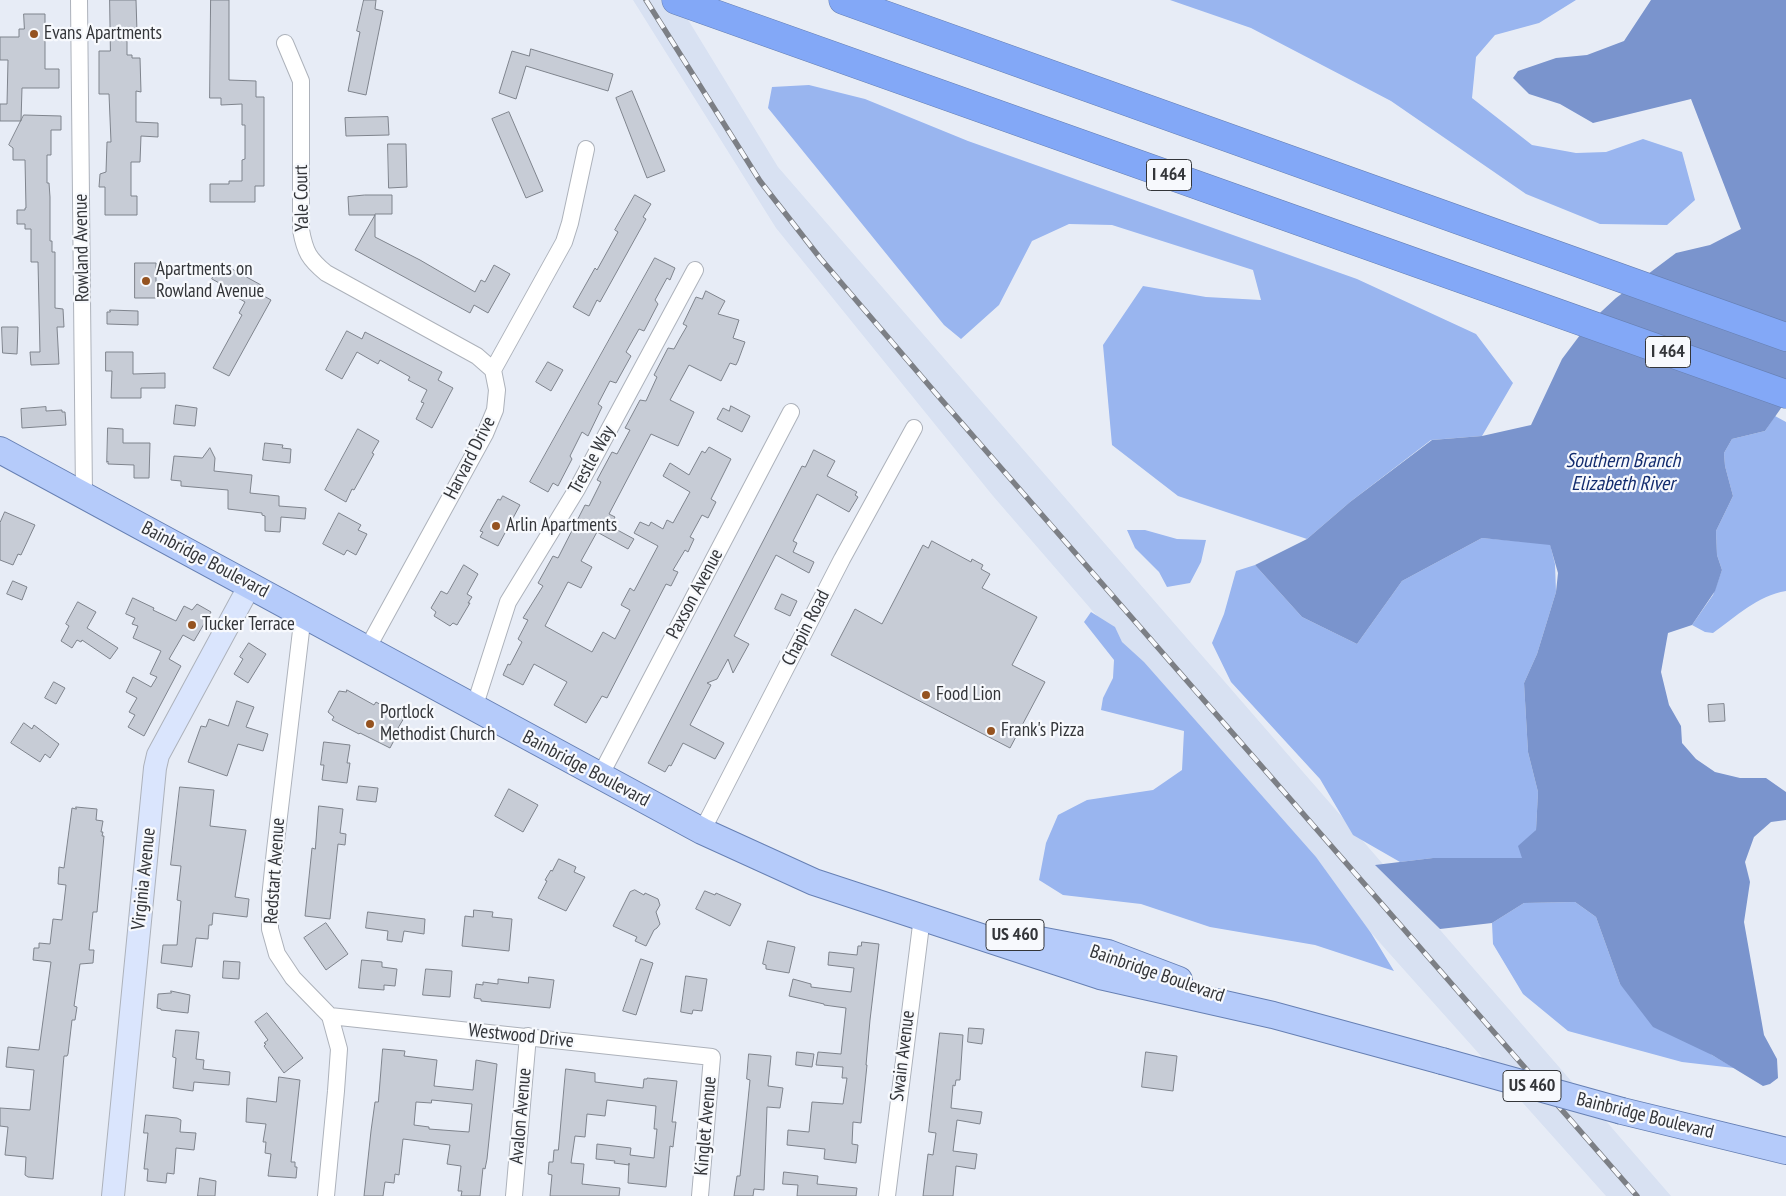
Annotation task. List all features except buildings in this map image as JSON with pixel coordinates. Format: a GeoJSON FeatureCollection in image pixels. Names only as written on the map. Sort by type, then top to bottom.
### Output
{"type":"FeatureCollection","features":[{"type":"Feature","properties":{"kind":"highway","name":"I 464"},"geometry":{"type":"LineString","coordinates":[[676,0],[1786,394]]}},
{"type":"Feature","properties":{"kind":"highway"},"geometry":{"type":"LineString","coordinates":[[843,0],[1786,337]]}},
{"type":"Feature","properties":{"kind":"main road","name":"Bainbridge Boulevard"},"geometry":{"type":"LineString","coordinates":[[0,450],[702,831],[814,882],[1100,976],[1273,1015],[1622,1112],[1786,1151]]}},
{"type":"Feature","properties":{"kind":"street","name":"Rowland Avenue"},"geometry":{"type":"LineString","coordinates":[[79,0],[84,496]]}},
{"type":"Feature","properties":{"kind":"street","name":"Yale Court"},"geometry":{"type":"LineString","coordinates":[[285,43],[301,81],[301,230],[305,249],[313,262],[326,274],[478,356],[493,370]]}},
{"type":"Feature","properties":{"kind":"street"},"geometry":{"type":"LineString","coordinates":[[493,370],[564,242],[586,149]]}},
{"type":"Feature","properties":{"kind":"street","name":"Trestle Way"},"geometry":{"type":"LineString","coordinates":[[474,708],[508,602],[577,489],[695,270]]}},
{"type":"Feature","properties":{"kind":"street","name":"Harvard Drive"},"geometry":{"type":"LineString","coordinates":[[367,649],[485,434],[495,410],[497,390],[493,370]]}},
{"type":"Feature","properties":{"kind":"street","name":"Paxson Avenue"},"geometry":{"type":"LineString","coordinates":[[600,776],[791,412]]}},
{"type":"Feature","properties":{"kind":"street","name":"Chapin Road"},"geometry":{"type":"LineString","coordinates":[[702,831],[842,558],[914,428]]}},
{"type":"Feature","properties":{"kind":"street","name":"Virginia Avenue"},"geometry":{"type":"LineString","coordinates":[[113,1196],[153,787],[158,754],[250,585]]}},
{"type":"Feature","properties":{"kind":"street","name":"Redstart Avenue"},"geometry":{"type":"LineString","coordinates":[[303,614],[274,850],[270,898],[270,929],[277,954],[293,978],[330,1016],[339,1050],[326,1196]]}},
{"type":"Feature","properties":{"kind":"street","name":"Swain Avenue"},"geometry":{"type":"LineString","coordinates":[[887,1196],[922,917]]}},
{"type":"Feature","properties":{"kind":"street","name":"Westwood Drive"},"geometry":{"type":"LineString","coordinates":[[330,1016],[712,1056]]}},
{"type":"Feature","properties":{"kind":"street","name":"Avalon Avenue"},"geometry":{"type":"LineString","coordinates":[[514,1196],[528,1036]]}},
{"type":"Feature","properties":{"kind":"street","name":"Kinglet Avenue"},"geometry":{"type":"LineString","coordinates":[[700,1196],[712,1056]]}},
{"type":"Feature","properties":{"kind":"shaded area"},"geometry":{"type":"Polygon","coordinates":[[[633,0],[676,0],[778,167],[1671,1196],[1606,1196],[1381,944],[993,496],[776,228],[633,0]]]}},
{"type":"Feature","properties":{"kind":"shaded area"},"geometry":{"type":"Polygon","coordinates":[[[1170,0],[1576,0],[1539,23],[1495,35],[1476,57],[1472,98],[1532,145],[1576,153],[1606,152],[1643,139],[1682,152],[1695,200],[1667,225],[1600,224],[1526,194],[1391,101],[1251,28],[1170,0]]]}},
{"type":"Feature","properties":{"kind":"shaded area"},"geometry":{"type":"Polygon","coordinates":[[[809,85],[865,99],[968,141],[1357,279],[1476,334],[1513,383],[1482,436],[1431,440],[1350,502],[1307,539],[1178,496],[1112,445],[1103,345],[1143,286],[1206,297],[1261,300],[1253,270],[1112,225],[1069,224],[1032,241],[999,305],[961,339],[944,325],[768,108],[772,87],[809,85]]]}},
{"type":"Feature","properties":{"kind":"shaded area"},"geometry":{"type":"Polygon","coordinates":[[[1775,416],[1786,422],[1786,591],[1756,602],[1713,633],[1705,632],[1692,625],[1713,595],[1722,570],[1717,555],[1716,531],[1733,496],[1725,466],[1724,453],[1732,439],[1765,431],[1775,416]]]}},
{"type":"Feature","properties":{"kind":"shaded area"},"geometry":{"type":"Polygon","coordinates":[[[1127,530],[1145,530],[1177,539],[1206,540],[1201,562],[1190,583],[1167,587],[1159,572],[1135,548],[1127,530]]]}},
{"type":"Feature","properties":{"kind":"shaded area"},"geometry":{"type":"Polygon","coordinates":[[[1482,538],[1550,544],[1555,564],[1556,592],[1537,654],[1524,683],[1528,752],[1538,792],[1536,830],[1527,860],[1433,858],[1400,862],[1353,835],[1320,779],[1231,682],[1212,643],[1224,614],[1236,571],[1255,565],[1302,617],[1357,644],[1402,581],[1482,538]]]}},
{"type":"Feature","properties":{"kind":"shaded area"},"geometry":{"type":"Polygon","coordinates":[[[1091,612],[1115,627],[1122,642],[1144,662],[1316,857],[1371,933],[1394,971],[1315,945],[1210,927],[1141,904],[1063,895],[1039,880],[1046,843],[1058,815],[1087,800],[1153,790],[1182,770],[1184,731],[1101,710],[1103,698],[1113,678],[1114,660],[1084,622],[1091,612]]]}},
{"type":"Feature","properties":{"kind":"shaded area"},"geometry":{"type":"Polygon","coordinates":[[[1575,902],[1596,917],[1620,984],[1712,1055],[1734,1068],[1682,1062],[1568,1031],[1523,994],[1493,944],[1492,923],[1524,903],[1575,902]]]}},
{"type":"Feature","properties":{"kind":"water","name":"Southern Branch Elizabeth River"},"geometry":{"type":"Polygon","coordinates":[[[1651,0],[1786,0],[1786,401],[1765,431],[1732,439],[1724,453],[1725,466],[1733,496],[1716,531],[1717,555],[1722,570],[1715,591],[1692,625],[1668,633],[1661,672],[1669,705],[1681,726],[1682,743],[1696,759],[1715,772],[1740,778],[1766,778],[1786,792],[1786,820],[1771,822],[1754,837],[1745,862],[1750,882],[1744,922],[1764,1035],[1777,1059],[1778,1078],[1770,1084],[1763,1086],[1712,1055],[1653,1027],[1620,984],[1596,917],[1575,902],[1524,903],[1492,923],[1440,929],[1375,865],[1433,858],[1522,858],[1518,846],[1536,830],[1538,792],[1528,752],[1524,683],[1537,654],[1556,592],[1558,573],[1550,545],[1482,538],[1402,581],[1357,644],[1302,617],[1255,565],[1307,539],[1350,502],[1432,440],[1482,436],[1531,425],[1562,359],[1589,323],[1616,298],[1676,253],[1710,245],[1741,229],[1691,99],[1593,123],[1560,104],[1529,94],[1513,78],[1518,71],[1556,58],[1587,55],[1624,41],[1651,0]]]}},
{"type":"Feature","properties":{"kind":"railway"},"geometry":{"type":"LineString","coordinates":[[646,0],[760,181],[820,258],[939,397],[1637,1196]]}},
{"type":"Feature","properties":{"kind":"place","name":"Evans Apartments"},"geometry":{"type":"Point","coordinates":[34,34]}},
{"type":"Feature","properties":{"kind":"place","name":"Apartments on Rowland Avenue"},"geometry":{"type":"Point","coordinates":[146,281]}},
{"type":"Feature","properties":{"kind":"place","name":"Arlin Apartments"},"geometry":{"type":"Point","coordinates":[496,526]}},
{"type":"Feature","properties":{"kind":"place","name":"Tucker Terrace"},"geometry":{"type":"Point","coordinates":[192,625]}},
{"type":"Feature","properties":{"kind":"place","name":"Food Lion"},"geometry":{"type":"Point","coordinates":[926,695]}},
{"type":"Feature","properties":{"kind":"place","name":"Portlock Methodist Church"},"geometry":{"type":"Point","coordinates":[370,724]}},
{"type":"Feature","properties":{"kind":"place","name":"Frank's Pizza"},"geometry":{"type":"Point","coordinates":[991,731]}}]}
